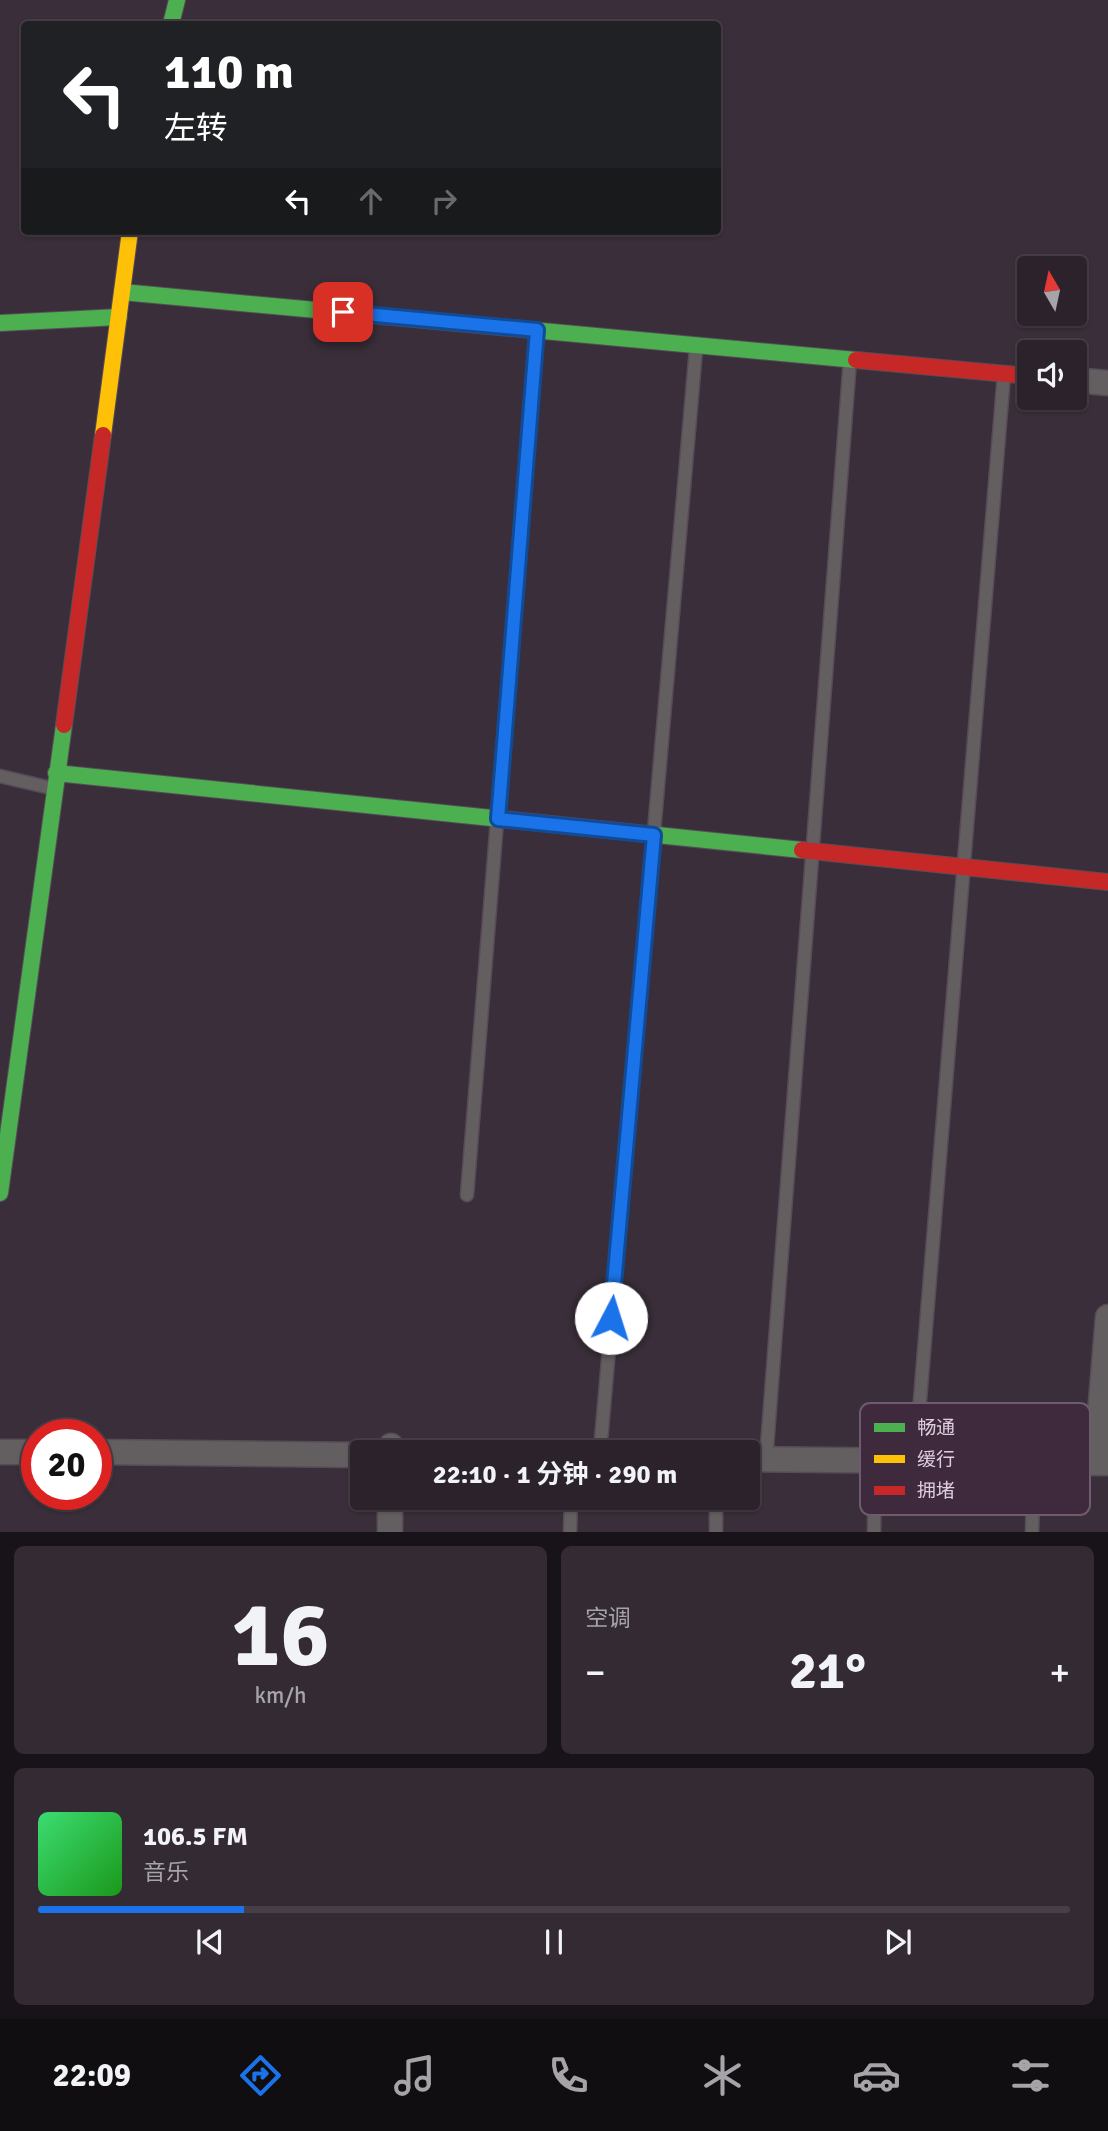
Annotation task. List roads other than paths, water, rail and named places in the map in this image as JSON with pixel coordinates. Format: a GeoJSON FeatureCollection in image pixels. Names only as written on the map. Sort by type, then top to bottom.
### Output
{"type":"FeatureCollection","features":[{"type":"Feature","properties":{"kind":"street"},"geometry":{"type":"LineString","coordinates":[[172,21],[177,0]]}},
{"type":"Feature","properties":{"kind":"street"},"geometry":{"type":"LineString","coordinates":[[0,1193],[129,235]]}},
{"type":"Feature","properties":{"kind":"street"},"geometry":{"type":"LineString","coordinates":[[122,292],[1017,375]]}},
{"type":"Feature","properties":{"kind":"street"},"geometry":{"type":"LineString","coordinates":[[0,323],[119,317]]}},
{"type":"Feature","properties":{"kind":"street"},"geometry":{"type":"LineString","coordinates":[[1087,381],[1108,383]]}},
{"type":"Feature","properties":{"kind":"street"},"geometry":{"type":"LineString","coordinates":[[55,781],[498,819],[1108,882]]}},
{"type":"Feature","properties":{"kind":"street"},"geometry":{"type":"LineString","coordinates":[[1102,1463],[1108,1317]]}},
{"type":"Feature","properties":{"kind":"street"},"geometry":{"type":"LineString","coordinates":[[0,1452],[21,1452]]}},
{"type":"Feature","properties":{"kind":"street"},"geometry":{"type":"LineString","coordinates":[[112,1452],[350,1455]]}},
{"type":"Feature","properties":{"kind":"street"},"geometry":{"type":"LineString","coordinates":[[760,1460],[860,1461]]}},
{"type":"Feature","properties":{"kind":"street"},"geometry":{"type":"LineString","coordinates":[[390,1510],[390,1532]]}},
{"type":"Feature","properties":{"kind":"lane"},"geometry":{"type":"LineString","coordinates":[[467,1195],[537,330]]}},
{"type":"Feature","properties":{"kind":"lane"},"geometry":{"type":"LineString","coordinates":[[601,1440],[696,345]]}},
{"type":"Feature","properties":{"kind":"lane"},"geometry":{"type":"LineString","coordinates":[[759,1440],[813,851],[850,359]]}},
{"type":"Feature","properties":{"kind":"lane"},"geometry":{"type":"LineString","coordinates":[[920,1403],[1004,374]]}},
{"type":"Feature","properties":{"kind":"lane"},"geometry":{"type":"LineString","coordinates":[[0,776],[55,781]]}},
{"type":"Feature","properties":{"kind":"lane"},"geometry":{"type":"LineString","coordinates":[[570,1510],[570,1532]]}},
{"type":"Feature","properties":{"kind":"lane"},"geometry":{"type":"LineString","coordinates":[[716,1510],[716,1532]]}}]}
